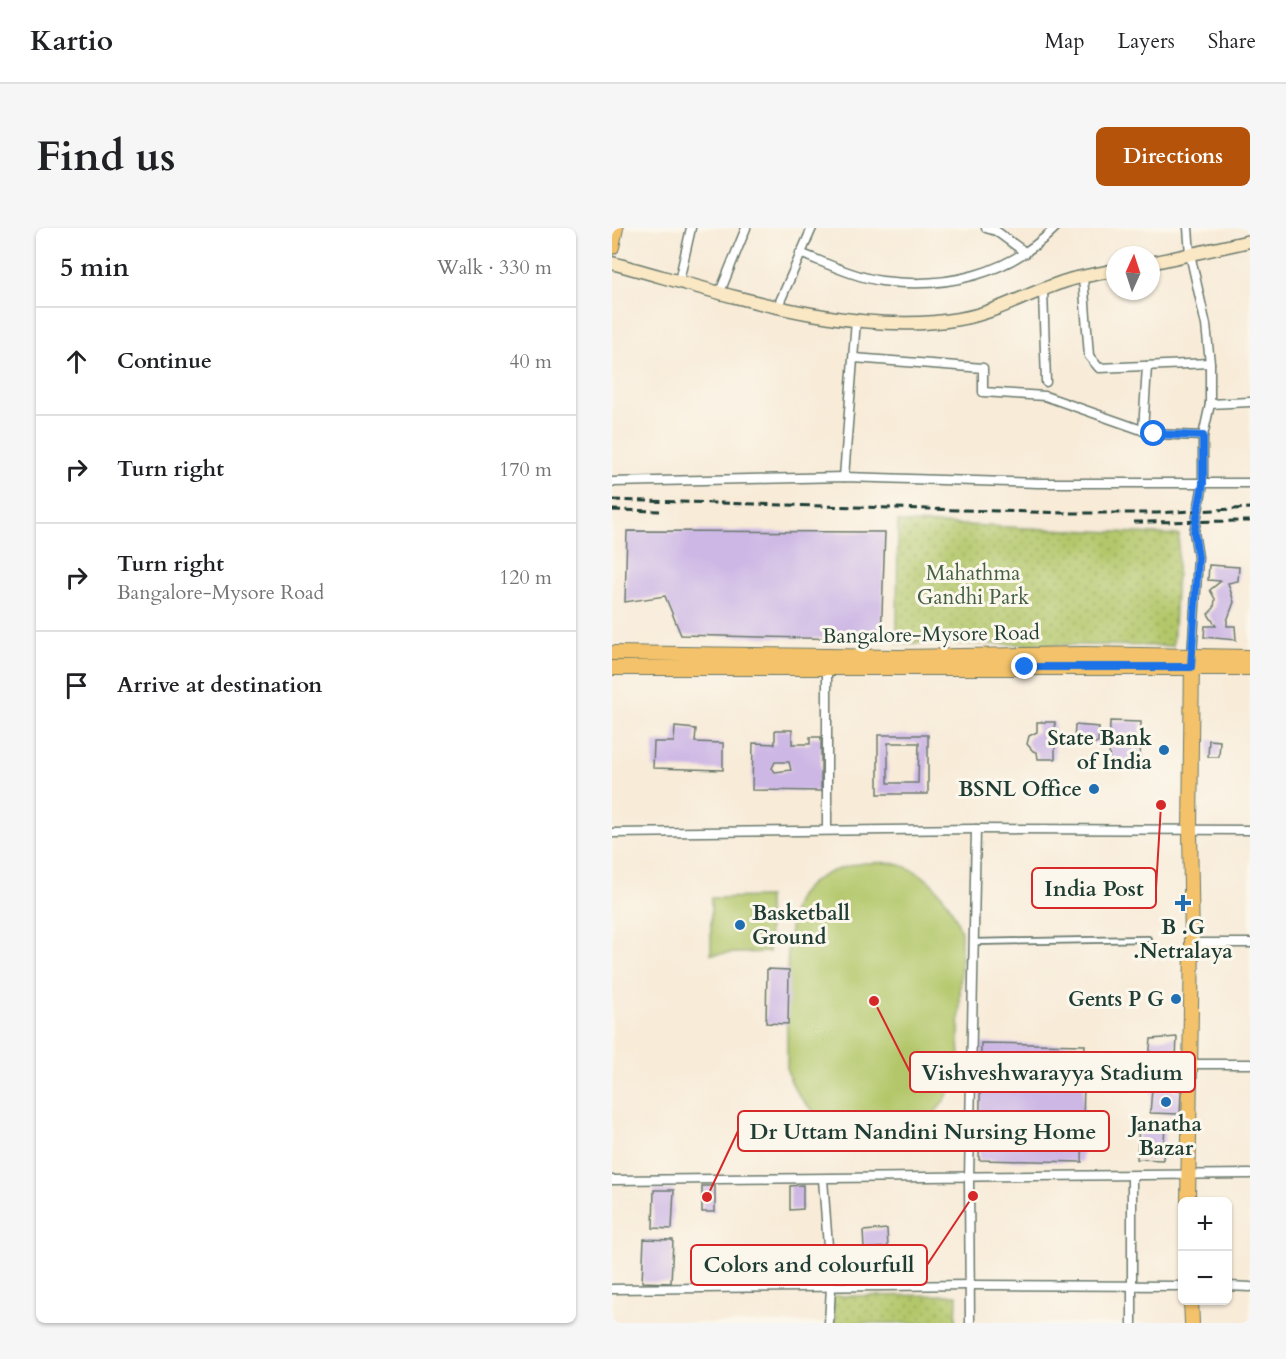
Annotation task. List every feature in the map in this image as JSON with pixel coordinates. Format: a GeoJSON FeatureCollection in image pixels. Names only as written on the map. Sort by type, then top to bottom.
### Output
{"type":"FeatureCollection","features":[{"type":"Feature","properties":{"kind":"main road"},"geometry":{"type":"LineString","coordinates":[[612,247],[616,228]]}},
{"type":"Feature","properties":{"kind":"main road","name":"Bangalore-Mysore Road"},"geometry":{"type":"LineString","coordinates":[[612,653],[898,657],[1084,654],[1250,668]]}},
{"type":"Feature","properties":{"kind":"main road","name":"Bangalore-Mysore Road"},"geometry":{"type":"LineString","coordinates":[[612,668],[828,668],[1192,662],[1250,657]]}},
{"type":"Feature","properties":{"kind":"main road"},"geometry":{"type":"LineString","coordinates":[[1188,1197],[1188,1064],[1192,943],[1190,831],[1192,662]]}},
{"type":"Feature","properties":{"kind":"main road"},"geometry":{"type":"LineString","coordinates":[[1191,1305],[1192,1323]]}},
{"type":"Feature","properties":{"kind":"street"},"geometry":{"type":"LineString","coordinates":[[680,281],[691,228]]}},
{"type":"Feature","properties":{"kind":"street"},"geometry":{"type":"LineString","coordinates":[[720,292],[746,228]]}},
{"type":"Feature","properties":{"kind":"street"},"geometry":{"type":"LineString","coordinates":[[778,306],[812,228]]}},
{"type":"Feature","properties":{"kind":"street"},"geometry":{"type":"LineString","coordinates":[[986,228],[997,230],[1026,253]]}},
{"type":"Feature","properties":{"kind":"street"},"geometry":{"type":"LineString","coordinates":[[800,253],[849,272],[881,281],[938,284],[972,277],[1026,253],[1055,228]]}},
{"type":"Feature","properties":{"kind":"street"},"geometry":{"type":"LineString","coordinates":[[1188,228],[1190,254],[1206,325],[1210,363],[1210,404],[1203,436],[1203,484],[1194,532],[1198,557],[1192,662]]}},
{"type":"Feature","properties":{"kind":"street"},"geometry":{"type":"LineString","coordinates":[[1160,261],[1250,242]]}},
{"type":"Feature","properties":{"kind":"street"},"geometry":{"type":"LineString","coordinates":[[612,263],[820,316],[926,323],[960,319],[992,310],[1043,290],[1106,272]]}},
{"type":"Feature","properties":{"kind":"street"},"geometry":{"type":"LineString","coordinates":[[1083,277],[1089,356],[1094,365],[1099,368],[1210,363]]}},
{"type":"Feature","properties":{"kind":"street"},"geometry":{"type":"LineString","coordinates":[[1043,290],[1047,382]]}},
{"type":"Feature","properties":{"kind":"street"},"geometry":{"type":"LineString","coordinates":[[844,477],[856,320]]}},
{"type":"Feature","properties":{"kind":"street"},"geometry":{"type":"LineString","coordinates":[[854,358],[983,368],[983,392],[1045,396],[1154,434],[1203,436]]}},
{"type":"Feature","properties":{"kind":"street"},"geometry":{"type":"LineString","coordinates":[[1143,430],[1147,366]]}},
{"type":"Feature","properties":{"kind":"street"},"geometry":{"type":"LineString","coordinates":[[1210,404],[1250,402]]}},
{"type":"Feature","properties":{"kind":"street"},"geometry":{"type":"LineString","coordinates":[[612,482],[844,477],[1038,483],[1250,483]]}},
{"type":"Feature","properties":{"kind":"street"},"geometry":{"type":"LineString","coordinates":[[827,830],[828,668]]}},
{"type":"Feature","properties":{"kind":"street"},"geometry":{"type":"LineString","coordinates":[[970,1323],[969,1178],[976,829]]}},
{"type":"Feature","properties":{"kind":"street"},"geometry":{"type":"LineString","coordinates":[[612,833],[976,829],[1250,830]]}},
{"type":"Feature","properties":{"kind":"street"},"geometry":{"type":"LineString","coordinates":[[1192,943],[1250,944]]}},
{"type":"Feature","properties":{"kind":"street"},"geometry":{"type":"LineString","coordinates":[[1188,1064],[1250,1064]]}},
{"type":"Feature","properties":{"kind":"street"},"geometry":{"type":"LineString","coordinates":[[612,1180],[1250,1174]]}},
{"type":"Feature","properties":{"kind":"street"},"geometry":{"type":"LineString","coordinates":[[1132,1176],[1132,1323]]}},
{"type":"Feature","properties":{"kind":"street"},"geometry":{"type":"LineString","coordinates":[[823,1179],[831,1287],[830,1323]]}},
{"type":"Feature","properties":{"kind":"street"},"geometry":{"type":"LineString","coordinates":[[612,1289],[1132,1284],[1178,1286]]}},
{"type":"Feature","properties":{"kind":"street"},"geometry":{"type":"LineString","coordinates":[[1232,1286],[1250,1287]]}},
{"type":"Feature","properties":{"kind":"lane"},"geometry":{"type":"LineString","coordinates":[[974,942],[1148,939]]}},
{"type":"Feature","properties":{"kind":"green space","name":"Mahathma Gandhi Park"},"geometry":{"type":"Polygon","coordinates":[[[898,522],[1179,535],[1173,646],[897,643],[898,522]]]}},
{"type":"Feature","properties":{"kind":"green space"},"geometry":{"type":"Polygon","coordinates":[[[863,863],[888,863],[904,866],[926,879],[944,898],[961,932],[958,1075],[942,1103],[930,1117],[910,1127],[889,1133],[867,1133],[846,1129],[826,1120],[809,1107],[796,1090],[787,1070],[788,953],[794,909],[799,896],[820,877],[863,863]]]}},
{"type":"Feature","properties":{"kind":"green space","name":"Basketball Ground"},"geometry":{"type":"Polygon","coordinates":[[[768,897],[769,952],[711,954],[711,898],[768,897]]]}},
{"type":"Feature","properties":{"kind":"green space"},"geometry":{"type":"Polygon","coordinates":[[[957,1295],[956,1323],[834,1323],[832,1296],[957,1295]]]}},
{"type":"Feature","properties":{"kind":"building"},"geometry":{"type":"Polygon","coordinates":[[[627,531],[885,532],[881,640],[681,635],[665,596],[625,602],[627,531]]]}},
{"type":"Feature","properties":{"kind":"building"},"geometry":{"type":"Polygon","coordinates":[[[1209,565],[1239,567],[1238,581],[1228,583],[1234,602],[1227,626],[1235,626],[1236,640],[1204,637],[1205,626],[1216,626],[1208,614],[1214,608],[1215,599],[1210,590],[1221,581],[1208,580],[1209,565]]]}},
{"type":"Feature","properties":{"kind":"building"},"geometry":{"type":"Polygon","coordinates":[[[1110,721],[1141,722],[1140,766],[1109,765],[1110,721]]]}},
{"type":"Feature","properties":{"kind":"building"},"geometry":{"type":"Polygon","coordinates":[[[1037,722],[1055,722],[1055,759],[1038,759],[1037,752],[1027,744],[1029,736],[1037,732],[1037,722]]]}},
{"type":"Feature","properties":{"kind":"building"},"geometry":{"type":"Polygon","coordinates":[[[1075,725],[1099,727],[1098,743],[1074,742],[1075,725]]]}},
{"type":"Feature","properties":{"kind":"building"},"geometry":{"type":"Polygon","coordinates":[[[675,727],[696,729],[695,742],[723,743],[723,770],[653,768],[654,742],[674,742],[675,727]]]}},
{"type":"Feature","properties":{"kind":"building"},"geometry":{"type":"Polygon","coordinates":[[[775,730],[792,730],[792,744],[810,744],[810,737],[821,737],[821,791],[752,790],[753,743],[775,744],[775,730]],[[775,762],[772,768],[775,772],[791,770],[789,762],[775,762]]]}},
{"type":"Feature","properties":{"kind":"building"},"geometry":{"type":"Polygon","coordinates":[[[878,735],[928,735],[928,794],[878,794],[878,735]],[[888,743],[888,783],[918,783],[919,743],[888,743]]]}},
{"type":"Feature","properties":{"kind":"building"},"geometry":{"type":"Polygon","coordinates":[[[1209,740],[1220,741],[1219,757],[1208,757],[1209,740]]]}},
{"type":"Feature","properties":{"kind":"building"},"geometry":{"type":"Polygon","coordinates":[[[767,969],[789,970],[788,1024],[766,1023],[767,969]]]}},
{"type":"Feature","properties":{"kind":"building"},"geometry":{"type":"Polygon","coordinates":[[[1177,1037],[1176,1059],[1149,1057],[1151,1039],[1177,1037]]]}},
{"type":"Feature","properties":{"kind":"building"},"geometry":{"type":"Polygon","coordinates":[[[981,1043],[1085,1045],[1082,1162],[979,1160],[981,1043]]]}},
{"type":"Feature","properties":{"kind":"building","name":"Janatha Bazar"},"geometry":{"type":"Polygon","coordinates":[[[1152,1089],[1181,1090],[1180,1114],[1150,1113],[1152,1089]]]}},
{"type":"Feature","properties":{"kind":"building"},"geometry":{"type":"Polygon","coordinates":[[[1139,1124],[1165,1125],[1163,1160],[1137,1159],[1139,1124]]]}},
{"type":"Feature","properties":{"kind":"building"},"geometry":{"type":"Polygon","coordinates":[[[803,1185],[803,1209],[790,1210],[790,1186],[803,1185]]]}},
{"type":"Feature","properties":{"kind":"building"},"geometry":{"type":"Polygon","coordinates":[[[702,1186],[715,1186],[715,1212],[702,1212],[702,1186]]]}},
{"type":"Feature","properties":{"kind":"building"},"geometry":{"type":"Polygon","coordinates":[[[654,1190],[674,1190],[672,1229],[653,1228],[654,1190]]]}},
{"type":"Feature","properties":{"kind":"building"},"geometry":{"type":"Polygon","coordinates":[[[887,1229],[888,1247],[864,1249],[863,1231],[887,1229]]]}},
{"type":"Feature","properties":{"kind":"building"},"geometry":{"type":"Polygon","coordinates":[[[644,1239],[673,1240],[671,1283],[642,1282],[644,1239]]]}},
{"type":"Feature","properties":{"kind":"railway"},"geometry":{"type":"LineString","coordinates":[[612,500],[1067,513],[1157,513],[1250,508]]}},
{"type":"Feature","properties":{"kind":"railway"},"geometry":{"type":"LineString","coordinates":[[612,510],[660,511]]}},
{"type":"Feature","properties":{"kind":"railway"},"geometry":{"type":"LineString","coordinates":[[1134,522],[1250,521]]}},
{"type":"Feature","properties":{"kind":"place","name":"State Bank of India"},"geometry":{"type":"Point","coordinates":[1164,750]}},
{"type":"Feature","properties":{"kind":"place","name":"BSNL Office"},"geometry":{"type":"Point","coordinates":[1094,789]}},
{"type":"Feature","properties":{"kind":"place","name":"India Post"},"geometry":{"type":"Point","coordinates":[1161,805]}},
{"type":"Feature","properties":{"kind":"place","name":"B .G .Netralaya"},"geometry":{"type":"Point","coordinates":[1183,903]}},
{"type":"Feature","properties":{"kind":"place","name":"Basketball Ground"},"geometry":{"type":"Point","coordinates":[740,925]}},
{"type":"Feature","properties":{"kind":"place","name":"Gents P G"},"geometry":{"type":"Point","coordinates":[1176,999]}},
{"type":"Feature","properties":{"kind":"place","name":"Vishveshwarayya Stadium"},"geometry":{"type":"Point","coordinates":[874,1001]}},
{"type":"Feature","properties":{"kind":"place","name":"Janatha Bazar"},"geometry":{"type":"Point","coordinates":[1166,1102]}},
{"type":"Feature","properties":{"kind":"place","name":"Colors and colourfull"},"geometry":{"type":"Point","coordinates":[973,1196]}},
{"type":"Feature","properties":{"kind":"place","name":"Dr Uttam Nandini Nursing Home"},"geometry":{"type":"Point","coordinates":[707,1197]}},
{"type":"Feature","properties":{"kind":"route"},"geometry":{"type":"LineString","coordinates":[[1025,667],[1191,667],[1198,557],[1194,532],[1203,484],[1203,436],[1154,434]]}}]}
